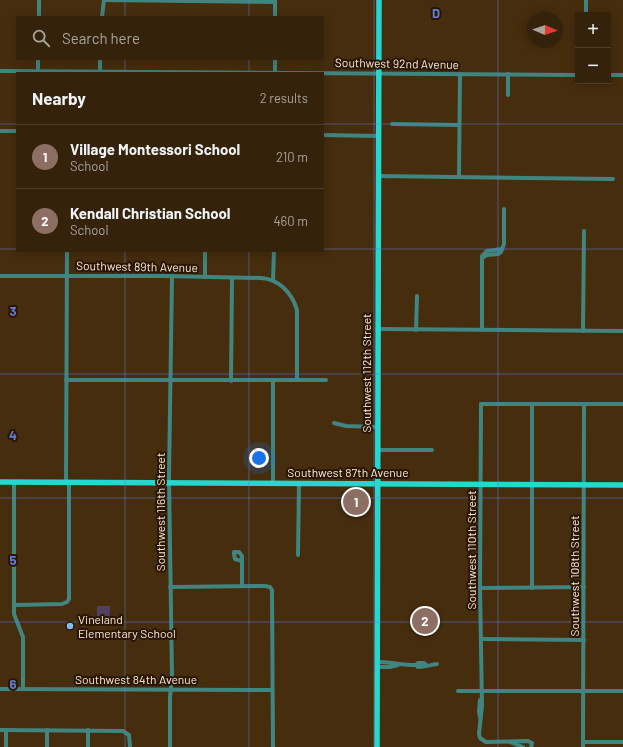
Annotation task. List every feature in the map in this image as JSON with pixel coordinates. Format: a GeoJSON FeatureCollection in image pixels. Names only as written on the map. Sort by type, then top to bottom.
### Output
{"type":"FeatureCollection","features":[{"type":"Feature","properties":{"kind":"main road","name":"Southwest 112th Street"},"geometry":{"type":"LineString","coordinates":[[377,747],[379,0]]}},
{"type":"Feature","properties":{"kind":"main road","name":"Southwest 87th Avenue"},"geometry":{"type":"LineString","coordinates":[[0,482],[623,484]]}},
{"type":"Feature","properties":{"kind":"street"},"geometry":{"type":"LineString","coordinates":[[38,16],[39,0]]}},
{"type":"Feature","properties":{"kind":"street"},"geometry":{"type":"LineString","coordinates":[[102,16],[104,0],[275,1],[275,16]]}},
{"type":"Feature","properties":{"kind":"street"},"geometry":{"type":"LineString","coordinates":[[586,0],[586,12]]}},
{"type":"Feature","properties":{"kind":"street"},"geometry":{"type":"LineString","coordinates":[[38,60],[38,71]]}},
{"type":"Feature","properties":{"kind":"street"},"geometry":{"type":"LineString","coordinates":[[100,60],[100,71]]}},
{"type":"Feature","properties":{"kind":"street"},"geometry":{"type":"LineString","coordinates":[[275,60],[275,72]]}},
{"type":"Feature","properties":{"kind":"street","name":"Southwest 92nd Avenue"},"geometry":{"type":"LineString","coordinates":[[0,71],[207,72]]}},
{"type":"Feature","properties":{"kind":"street","name":"Southwest 92nd Avenue"},"geometry":{"type":"LineString","coordinates":[[324,73],[575,75]]}},
{"type":"Feature","properties":{"kind":"street"},"geometry":{"type":"LineString","coordinates":[[459,176],[460,74]]}},
{"type":"Feature","properties":{"kind":"street"},"geometry":{"type":"LineString","coordinates":[[508,74],[508,95]]}},
{"type":"Feature","properties":{"kind":"street"},"geometry":{"type":"LineString","coordinates":[[611,75],[623,75]]}},
{"type":"Feature","properties":{"kind":"street"},"geometry":{"type":"LineString","coordinates":[[392,124],[459,125]]}},
{"type":"Feature","properties":{"kind":"street"},"geometry":{"type":"LineString","coordinates":[[0,131],[16,131]]}},
{"type":"Feature","properties":{"kind":"street"},"geometry":{"type":"LineString","coordinates":[[324,135],[378,136]]}},
{"type":"Feature","properties":{"kind":"street"},"geometry":{"type":"LineString","coordinates":[[378,176],[613,179]]}},
{"type":"Feature","properties":{"kind":"street"},"geometry":{"type":"LineString","coordinates":[[482,330],[482,259],[483,254],[487,251],[502,249],[504,244],[504,209]]}},
{"type":"Feature","properties":{"kind":"street"},"geometry":{"type":"LineString","coordinates":[[583,331],[584,231]]}},
{"type":"Feature","properties":{"kind":"street"},"geometry":{"type":"LineString","coordinates":[[15,604],[62,604],[68,601],[70,593],[66,380],[68,252]]}},
{"type":"Feature","properties":{"kind":"street"},"geometry":{"type":"LineString","coordinates":[[205,277],[206,252]]}},
{"type":"Feature","properties":{"kind":"street"},"geometry":{"type":"LineString","coordinates":[[274,252],[273,280],[283,287],[289,294],[293,299],[297,310],[297,380]]}},
{"type":"Feature","properties":{"kind":"street","name":"Southwest 89th Avenue"},"geometry":{"type":"LineString","coordinates":[[0,276],[172,276],[261,278],[273,280]]}},
{"type":"Feature","properties":{"kind":"street","name":"Southwest 116th Street"},"geometry":{"type":"LineString","coordinates":[[170,747],[171,689],[169,482],[172,276]]}},
{"type":"Feature","properties":{"kind":"street"},"geometry":{"type":"LineString","coordinates":[[231,381],[232,278]]}},
{"type":"Feature","properties":{"kind":"street"},"geometry":{"type":"LineString","coordinates":[[416,330],[417,296]]}},
{"type":"Feature","properties":{"kind":"street"},"geometry":{"type":"LineString","coordinates":[[377,329],[623,331]]}},
{"type":"Feature","properties":{"kind":"street"},"geometry":{"type":"LineString","coordinates":[[66,380],[326,380]]}},
{"type":"Feature","properties":{"kind":"street"},"geometry":{"type":"LineString","coordinates":[[273,380],[273,483]]}},
{"type":"Feature","properties":{"kind":"street","name":"Southwest 110th Street"},"geometry":{"type":"LineString","coordinates":[[510,742],[486,742],[480,738],[479,734],[482,706],[480,588],[481,404],[532,404]]}},
{"type":"Feature","properties":{"kind":"street"},"geometry":{"type":"LineString","coordinates":[[532,588],[532,404],[623,404]]}},
{"type":"Feature","properties":{"kind":"street","name":"Southwest 108th Street"},"geometry":{"type":"LineString","coordinates":[[583,747],[584,404]]}},
{"type":"Feature","properties":{"kind":"street"},"geometry":{"type":"LineString","coordinates":[[334,423],[346,426],[377,427]]}},
{"type":"Feature","properties":{"kind":"street"},"geometry":{"type":"LineString","coordinates":[[377,450],[432,450]]}},
{"type":"Feature","properties":{"kind":"street"},"geometry":{"type":"LineString","coordinates":[[14,482],[15,617],[23,637],[23,689]]}},
{"type":"Feature","properties":{"kind":"street"},"geometry":{"type":"LineString","coordinates":[[298,555],[299,483]]}},
{"type":"Feature","properties":{"kind":"street"},"geometry":{"type":"LineString","coordinates":[[242,561],[242,586]]}},
{"type":"Feature","properties":{"kind":"street"},"geometry":{"type":"LineString","coordinates":[[170,587],[270,587],[273,592],[273,747]]}},
{"type":"Feature","properties":{"kind":"street"},"geometry":{"type":"LineString","coordinates":[[480,588],[584,588]]}},
{"type":"Feature","properties":{"kind":"street"},"geometry":{"type":"LineString","coordinates":[[481,640],[584,640]]}},
{"type":"Feature","properties":{"kind":"street"},"geometry":{"type":"LineString","coordinates":[[377,664],[390,667],[398,664],[416,665],[418,667],[437,664]]}},
{"type":"Feature","properties":{"kind":"street","name":"Southwest 84th Avenue"},"geometry":{"type":"LineString","coordinates":[[0,689],[272,690]]}},
{"type":"Feature","properties":{"kind":"street"},"geometry":{"type":"LineString","coordinates":[[458,691],[623,691]]}},
{"type":"Feature","properties":{"kind":"street"},"geometry":{"type":"LineString","coordinates":[[0,730],[120,731],[127,733],[130,736],[130,747]]}},
{"type":"Feature","properties":{"kind":"street"},"geometry":{"type":"LineString","coordinates":[[6,730],[6,747]]}},
{"type":"Feature","properties":{"kind":"street"},"geometry":{"type":"LineString","coordinates":[[47,730],[47,747]]}},
{"type":"Feature","properties":{"kind":"street"},"geometry":{"type":"LineString","coordinates":[[88,730],[88,747]]}},
{"type":"Feature","properties":{"kind":"street"},"geometry":{"type":"LineString","coordinates":[[510,742],[529,741],[532,743],[531,747]]}},
{"type":"Feature","properties":{"kind":"street"},"geometry":{"type":"LineString","coordinates":[[510,742],[523,747]]}},
{"type":"Feature","properties":{"kind":"street"},"geometry":{"type":"LineString","coordinates":[[583,742],[623,742]]}},
{"type":"Feature","properties":{"kind":"shaded area"},"geometry":{"type":"Polygon","coordinates":[[[97,606],[110,606],[110,622],[97,621],[97,606]]]}},
{"type":"Feature","properties":{"kind":"place","name":"Village Montessori School"},"geometry":{"type":"Point","coordinates":[356,502]}},
{"type":"Feature","properties":{"kind":"place","name":"Kendall Christian School"},"geometry":{"type":"Point","coordinates":[425,621]}},
{"type":"Feature","properties":{"kind":"place","name":"Vineland Elementary School"},"geometry":{"type":"Point","coordinates":[70,626]}}]}
